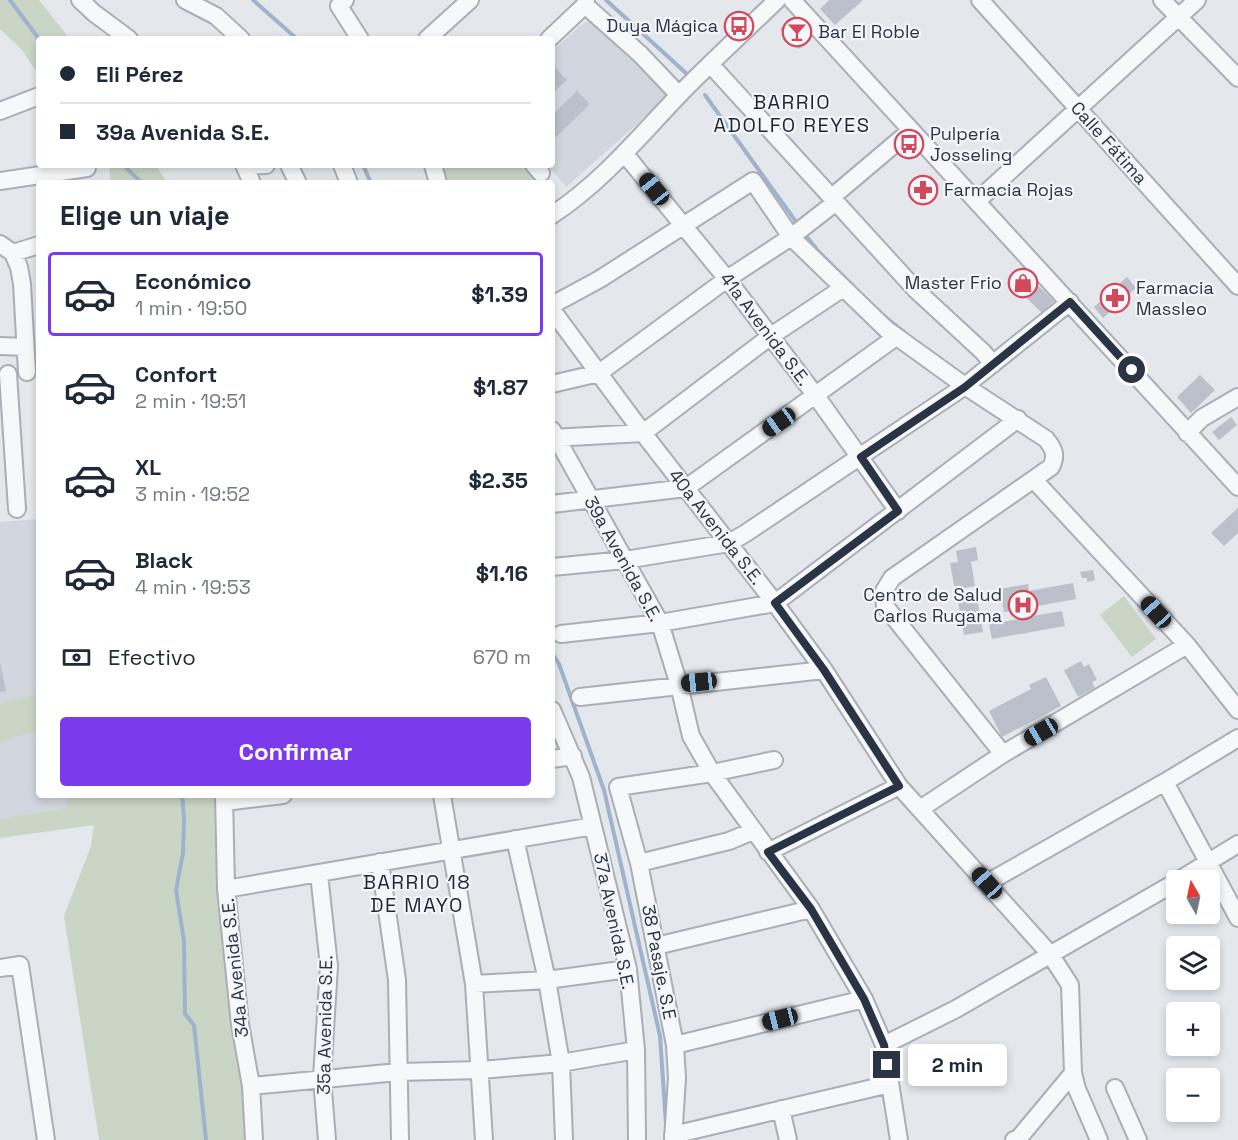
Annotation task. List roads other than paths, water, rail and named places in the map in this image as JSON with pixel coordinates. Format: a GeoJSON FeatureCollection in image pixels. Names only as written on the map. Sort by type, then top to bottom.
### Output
{"type":"FeatureCollection","features":[{"type":"Feature","properties":{"kind":"street"},"geometry":{"type":"LineString","coordinates":[[80,0],[125,36]]}},
{"type":"Feature","properties":{"kind":"street"},"geometry":{"type":"LineString","coordinates":[[184,0],[216,16],[239,36]]}},
{"type":"Feature","properties":{"kind":"street"},"geometry":{"type":"LineString","coordinates":[[430,36],[470,0]]}},
{"type":"Feature","properties":{"kind":"street"},"geometry":{"type":"LineString","coordinates":[[555,213],[570,204],[624,153],[710,64],[777,0]]}},
{"type":"Feature","properties":{"kind":"street"},"geometry":{"type":"LineString","coordinates":[[792,0],[1238,487]]}},
{"type":"Feature","properties":{"kind":"street","name":"Calle Fátima"},"geometry":{"type":"LineString","coordinates":[[980,0],[1238,286]]}},
{"type":"Feature","properties":{"kind":"street"},"geometry":{"type":"LineString","coordinates":[[1162,0],[1238,78]]}},
{"type":"Feature","properties":{"kind":"street"},"geometry":{"type":"LineString","coordinates":[[977,201],[1197,0]]}},
{"type":"Feature","properties":{"kind":"street"},"geometry":{"type":"LineString","coordinates":[[342,3],[358,36]]}},
{"type":"Feature","properties":{"kind":"street"},"geometry":{"type":"LineString","coordinates":[[552,36],[586,3],[679,95]]}},
{"type":"Feature","properties":{"kind":"street"},"geometry":{"type":"LineString","coordinates":[[710,64],[916,290],[993,364]]}},
{"type":"Feature","properties":{"kind":"street"},"geometry":{"type":"LineString","coordinates":[[0,111],[36,97]]}},
{"type":"Feature","properties":{"kind":"street"},"geometry":{"type":"LineString","coordinates":[[555,383],[599,373],[727,279],[791,237],[910,131]]}},
{"type":"Feature","properties":{"kind":"street","name":"41a Avenida S.E."},"geometry":{"type":"LineString","coordinates":[[624,153],[771,336],[898,511]]}},
{"type":"Feature","properties":{"kind":"street"},"geometry":{"type":"LineString","coordinates":[[0,181],[87,168]]}},
{"type":"Feature","properties":{"kind":"street"},"geometry":{"type":"LineString","coordinates":[[555,306],[753,181],[791,237],[896,337],[965,387],[1046,439],[1054,449],[1055,459],[1051,467],[892,578],[884,591],[885,606],[1003,754]]}},
{"type":"Feature","properties":{"kind":"street"},"geometry":{"type":"LineString","coordinates":[[17,510],[4,374],[33,372],[26,347],[19,267],[6,249],[36,245]]}},
{"type":"Feature","properties":{"kind":"street"},"geometry":{"type":"LineString","coordinates":[[555,435],[643,432],[771,336],[843,288]]}},
{"type":"Feature","properties":{"kind":"street"},"geometry":{"type":"LineString","coordinates":[[555,567],[624,560],[729,543],[965,387],[1070,302]]}},
{"type":"Feature","properties":{"kind":"street","name":"40a Avenida S.E."},"geometry":{"type":"LineString","coordinates":[[555,312],[824,670],[899,786],[1050,954],[1070,985],[1073,1073],[1077,1089],[1099,1140]]}},
{"type":"Feature","properties":{"kind":"street"},"geometry":{"type":"LineString","coordinates":[[555,504],[686,488],[896,337]]}},
{"type":"Feature","properties":{"kind":"street"},"geometry":{"type":"LineString","coordinates":[[0,346],[26,347]]}},
{"type":"Feature","properties":{"kind":"street"},"geometry":{"type":"LineString","coordinates":[[1187,433],[1202,418],[1238,397]]}},
{"type":"Feature","properties":{"kind":"street"},"geometry":{"type":"LineString","coordinates":[[561,634],[660,623],[775,603],[1018,419]]}},
{"type":"Feature","properties":{"kind":"street","name":"39a Avenida S.E."},"geometry":{"type":"LineString","coordinates":[[555,437],[660,623],[679,685],[691,736],[712,773],[811,909],[864,999],[884,1045],[899,1140]]}},
{"type":"Feature","properties":{"kind":"street"},"geometry":{"type":"LineString","coordinates":[[1034,480],[1187,645],[1238,710]]}},
{"type":"Feature","properties":{"kind":"street"},"geometry":{"type":"LineString","coordinates":[[920,809],[1003,754],[1187,645]]}},
{"type":"Feature","properties":{"kind":"street"},"geometry":{"type":"LineString","coordinates":[[580,697],[824,670]]}},
{"type":"Feature","properties":{"kind":"street","name":"37a Avenida S.E."},"geometry":{"type":"LineString","coordinates":[[555,717],[581,777],[628,969],[636,1050],[637,1140]]}},
{"type":"Feature","properties":{"kind":"street"},"geometry":{"type":"LineString","coordinates":[[987,883],[1165,783],[1238,738]]}},
{"type":"Feature","properties":{"kind":"street"},"geometry":{"type":"LineString","coordinates":[[555,759],[573,756]]}},
{"type":"Feature","properties":{"kind":"street"},"geometry":{"type":"LineString","coordinates":[[712,773],[774,760]]}},
{"type":"Feature","properties":{"kind":"street","name":"38 Pasaje. S.E"},"geometry":{"type":"LineString","coordinates":[[673,1137],[677,1078],[675,1045],[639,863],[618,787],[712,773]]}},
{"type":"Feature","properties":{"kind":"street"},"geometry":{"type":"LineString","coordinates":[[1165,783],[1238,918]]}},
{"type":"Feature","properties":{"kind":"street"},"geometry":{"type":"LineString","coordinates":[[768,852],[899,786]]}},
{"type":"Feature","properties":{"kind":"street"},"geometry":{"type":"LineString","coordinates":[[442,798],[474,984],[484,1140]]}},
{"type":"Feature","properties":{"kind":"street","name":"34a Avenida S.E."},"geometry":{"type":"LineString","coordinates":[[224,799],[226,888],[240,1024],[251,1086],[254,1140]]}},
{"type":"Feature","properties":{"kind":"street"},"geometry":{"type":"LineString","coordinates":[[226,888],[592,826]]}},
{"type":"Feature","properties":{"kind":"street"},"geometry":{"type":"LineString","coordinates":[[639,863],[729,841],[753,831]]}},
{"type":"Feature","properties":{"kind":"street"},"geometry":{"type":"LineString","coordinates":[[515,839],[547,980],[561,1063],[564,1140]]}},
{"type":"Feature","properties":{"kind":"street"},"geometry":{"type":"LineString","coordinates":[[1197,870],[1238,844]]}},
{"type":"Feature","properties":{"kind":"street"},"geometry":{"type":"LineString","coordinates":[[380,862],[397,980],[400,1140]]}},
{"type":"Feature","properties":{"kind":"street","name":"35a Avenida S.E."},"geometry":{"type":"LineString","coordinates":[[319,874],[329,966],[322,1078],[327,1140]]}},
{"type":"Feature","properties":{"kind":"street"},"geometry":{"type":"LineString","coordinates":[[884,1045],[957,1009],[1166,888]]}},
{"type":"Feature","properties":{"kind":"street"},"geometry":{"type":"LineString","coordinates":[[656,946],[811,909]]}},
{"type":"Feature","properties":{"kind":"street"},"geometry":{"type":"LineString","coordinates":[[0,968],[20,965],[46,1140]]}},
{"type":"Feature","properties":{"kind":"street"},"geometry":{"type":"LineString","coordinates":[[474,984],[547,980],[628,969]]}},
{"type":"Feature","properties":{"kind":"street"},"geometry":{"type":"LineString","coordinates":[[675,1045],[864,999]]}},
{"type":"Feature","properties":{"kind":"street"},"geometry":{"type":"LineString","coordinates":[[251,1086],[398,1072],[481,1070],[561,1063],[636,1050]]}},
{"type":"Feature","properties":{"kind":"street"},"geometry":{"type":"LineString","coordinates":[[1014,1140],[1018,1139],[1073,1073]]}},
{"type":"Feature","properties":{"kind":"street"},"geometry":{"type":"LineString","coordinates":[[673,1137],[890,1084]]}},
{"type":"Feature","properties":{"kind":"street"},"geometry":{"type":"LineString","coordinates":[[1115,1088],[1138,1140]]}},
{"type":"Feature","properties":{"kind":"street"},"geometry":{"type":"LineString","coordinates":[[781,1109],[788,1140]]}},
{"type":"Feature","properties":{"kind":"waterway"},"geometry":{"type":"LineString","coordinates":[[10,0],[37,36]]}},
{"type":"Feature","properties":{"kind":"waterway"},"geometry":{"type":"LineString","coordinates":[[253,0],[294,36]]}},
{"type":"Feature","properties":{"kind":"waterway"},"geometry":{"type":"LineString","coordinates":[[606,0],[687,74]]}},
{"type":"Feature","properties":{"kind":"waterway"},"geometry":{"type":"LineString","coordinates":[[705,95],[799,226]]}},
{"type":"Feature","properties":{"kind":"waterway"},"geometry":{"type":"LineString","coordinates":[[126,168],[139,180]]}},
{"type":"Feature","properties":{"kind":"waterway"},"geometry":{"type":"LineString","coordinates":[[364,168],[370,180]]}},
{"type":"Feature","properties":{"kind":"waterway"},"geometry":{"type":"LineString","coordinates":[[803,232],[818,251],[853,286]]}},
{"type":"Feature","properties":{"kind":"waterway"},"geometry":{"type":"LineString","coordinates":[[884,316],[904,332]]}},
{"type":"Feature","properties":{"kind":"waterway"},"geometry":{"type":"LineString","coordinates":[[555,658],[604,790],[660,1036],[666,1124]]}},
{"type":"Feature","properties":{"kind":"waterway"},"geometry":{"type":"LineString","coordinates":[[182,798],[183,853],[176,890],[184,941],[185,1014],[194,1025],[206,1140]]}},
{"type":"Feature","properties":{"kind":"place","name":"Duya Mágica"},"geometry":{"type":"Point","coordinates":[739,26]}},
{"type":"Feature","properties":{"kind":"place","name":"Bar El Roble"},"geometry":{"type":"Point","coordinates":[797,32]}},
{"type":"Feature","properties":{"kind":"place","name":"Pulpería Josseling"},"geometry":{"type":"Point","coordinates":[909,144]}},
{"type":"Feature","properties":{"kind":"place","name":"Farmacia Rojas"},"geometry":{"type":"Point","coordinates":[923,190]}},
{"type":"Feature","properties":{"kind":"place","name":"Master Frio"},"geometry":{"type":"Point","coordinates":[1023,283]}},
{"type":"Feature","properties":{"kind":"place","name":"Farmacia Massleo"},"geometry":{"type":"Point","coordinates":[1115,298]}},
{"type":"Feature","properties":{"kind":"place","name":"Centro de Salud Carlos Rugama"},"geometry":{"type":"Point","coordinates":[1023,605]}},
{"type":"Feature","properties":{"kind":"district","name":"BARRIO ADOLFO REYES"},"geometry":{"type":"Point","coordinates":[792,114]}},
{"type":"Feature","properties":{"kind":"district","name":"BARRIO 18 DE MAYO"},"geometry":{"type":"Point","coordinates":[417,894]}}]}
